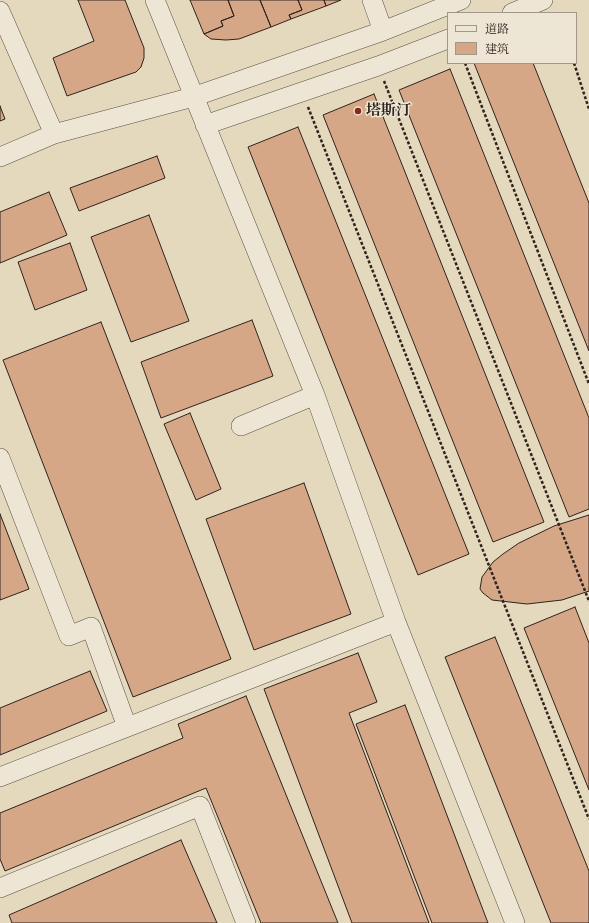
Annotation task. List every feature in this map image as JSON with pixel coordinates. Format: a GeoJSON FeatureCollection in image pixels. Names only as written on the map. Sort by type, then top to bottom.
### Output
{"type":"FeatureCollection","features":[{"type":"Feature","properties":{"kind":"street"},"geometry":{"type":"LineString","coordinates":[[155,0],[204,125],[315,395],[396,622],[515,923]]}},
{"type":"Feature","properties":{"kind":"street"},"geometry":{"type":"LineString","coordinates":[[372,0],[383,30]]}},
{"type":"Feature","properties":{"kind":"street"},"geometry":{"type":"LineString","coordinates":[[0,156],[54,134],[193,97],[383,30],[461,0]]}},
{"type":"Feature","properties":{"kind":"street"},"geometry":{"type":"LineString","coordinates":[[514,12],[543,0]]}},
{"type":"Feature","properties":{"kind":"street"},"geometry":{"type":"LineString","coordinates":[[0,11],[54,134]]}},
{"type":"Feature","properties":{"kind":"street"},"geometry":{"type":"LineString","coordinates":[[204,125],[378,66],[447,39]]}},
{"type":"Feature","properties":{"kind":"street"},"geometry":{"type":"LineString","coordinates":[[241,426],[315,395]]}},
{"type":"Feature","properties":{"kind":"street"},"geometry":{"type":"LineString","coordinates":[[0,458],[70,636],[91,627],[128,727]]}},
{"type":"Feature","properties":{"kind":"street"},"geometry":{"type":"LineString","coordinates":[[0,777],[396,622]]}},
{"type":"Feature","properties":{"kind":"street"},"geometry":{"type":"LineString","coordinates":[[0,888],[200,806],[246,923]]}},
{"type":"Feature","properties":{"kind":"path"},"geometry":{"type":"LineString","coordinates":[[465,64],[589,384]]}},
{"type":"Feature","properties":{"kind":"path"},"geometry":{"type":"LineString","coordinates":[[574,64],[589,109]]}},
{"type":"Feature","properties":{"kind":"path"},"geometry":{"type":"LineString","coordinates":[[378,66],[589,601]]}},
{"type":"Feature","properties":{"kind":"path"},"geometry":{"type":"LineString","coordinates":[[302,91],[589,819]]}},
{"type":"Feature","properties":{"kind":"building"},"geometry":{"type":"Polygon","coordinates":[[[78,0],[125,0],[144,48],[144,58],[141,67],[136,72],[67,96],[53,58],[94,41],[78,0]]]}},
{"type":"Feature","properties":{"kind":"building"},"geometry":{"type":"Polygon","coordinates":[[[190,0],[228,0],[234,16],[221,21],[223,26],[204,34],[190,0]]]}},
{"type":"Feature","properties":{"kind":"building"},"geometry":{"type":"Polygon","coordinates":[[[228,0],[260,0],[271,27],[239,39],[211,39],[204,34],[223,26],[221,21],[234,16],[228,0]]]}},
{"type":"Feature","properties":{"kind":"building"},"geometry":{"type":"Polygon","coordinates":[[[260,0],[298,0],[302,10],[289,15],[291,19],[271,27],[260,0]]]}},
{"type":"Feature","properties":{"kind":"building"},"geometry":{"type":"Polygon","coordinates":[[[298,0],[324,0],[326,6],[291,19],[289,15],[302,10],[298,0]]]}},
{"type":"Feature","properties":{"kind":"building"},"geometry":{"type":"Polygon","coordinates":[[[324,0],[341,0],[326,6],[324,0]]]}},
{"type":"Feature","properties":{"kind":"building"},"geometry":{"type":"Polygon","coordinates":[[[474,64],[533,64],[589,203],[589,351],[474,64]]]}},
{"type":"Feature","properties":{"kind":"building"},"geometry":{"type":"Polygon","coordinates":[[[450,69],[589,418],[589,509],[569,517],[399,90],[450,69]]]}},
{"type":"Feature","properties":{"kind":"building"},"geometry":{"type":"Polygon","coordinates":[[[374,94],[544,522],[493,542],[323,115],[374,94]]]}},
{"type":"Feature","properties":{"kind":"building"},"geometry":{"type":"Polygon","coordinates":[[[0,106],[5,119],[0,121],[0,106]]]}},
{"type":"Feature","properties":{"kind":"building"},"geometry":{"type":"Polygon","coordinates":[[[298,127],[469,554],[418,575],[248,147],[298,127]]]}},
{"type":"Feature","properties":{"kind":"building"},"geometry":{"type":"Polygon","coordinates":[[[157,156],[165,178],[79,211],[70,188],[157,156]]]}},
{"type":"Feature","properties":{"kind":"building"},"geometry":{"type":"Polygon","coordinates":[[[49,192],[67,235],[0,263],[0,212],[49,192]]]}},
{"type":"Feature","properties":{"kind":"building"},"geometry":{"type":"Polygon","coordinates":[[[149,215],[189,321],[131,342],[91,237],[149,215]]]}},
{"type":"Feature","properties":{"kind":"building"},"geometry":{"type":"Polygon","coordinates":[[[70,243],[87,290],[35,310],[18,262],[70,243]]]}},
{"type":"Feature","properties":{"kind":"building"},"geometry":{"type":"Polygon","coordinates":[[[252,320],[273,376],[161,418],[141,362],[252,320]]]}},
{"type":"Feature","properties":{"kind":"building"},"geometry":{"type":"Polygon","coordinates":[[[101,322],[231,659],[133,697],[3,360],[101,322]]]}},
{"type":"Feature","properties":{"kind":"building"},"geometry":{"type":"Polygon","coordinates":[[[190,413],[221,489],[196,500],[164,424],[190,413]]]}},
{"type":"Feature","properties":{"kind":"building"},"geometry":{"type":"Polygon","coordinates":[[[304,483],[351,614],[254,650],[206,519],[304,483]]]}},
{"type":"Feature","properties":{"kind":"building"},"geometry":{"type":"Polygon","coordinates":[[[0,514],[29,589],[0,600],[0,514]]]}},
{"type":"Feature","properties":{"kind":"building"},"geometry":{"type":"Polygon","coordinates":[[[589,515],[589,591],[562,600],[527,604],[492,600],[480,589],[482,577],[493,562],[519,543],[554,526],[589,515]]]}},
{"type":"Feature","properties":{"kind":"building"},"geometry":{"type":"Polygon","coordinates":[[[575,607],[589,643],[589,790],[524,628],[575,607]]]}},
{"type":"Feature","properties":{"kind":"building"},"geometry":{"type":"Polygon","coordinates":[[[495,637],[589,871],[589,923],[551,923],[445,657],[495,637]]]}},
{"type":"Feature","properties":{"kind":"building"},"geometry":{"type":"Polygon","coordinates":[[[358,653],[377,702],[349,713],[429,923],[352,923],[264,689],[358,653]]]}},
{"type":"Feature","properties":{"kind":"building"},"geometry":{"type":"Polygon","coordinates":[[[90,671],[107,711],[0,755],[0,708],[90,671]]]}},
{"type":"Feature","properties":{"kind":"building"},"geometry":{"type":"Polygon","coordinates":[[[246,696],[338,923],[261,923],[206,788],[5,871],[0,859],[0,813],[183,738],[178,724],[246,696]]]}},
{"type":"Feature","properties":{"kind":"building"},"geometry":{"type":"Polygon","coordinates":[[[405,705],[488,923],[432,923],[356,724],[405,705]]]}},
{"type":"Feature","properties":{"kind":"building"},"geometry":{"type":"Polygon","coordinates":[[[181,840],[217,923],[12,923],[9,915],[181,840]]]}},
{"type":"Feature","properties":{"kind":"place","name":"塔斯汀"},"geometry":{"type":"Point","coordinates":[358,111]}}]}
